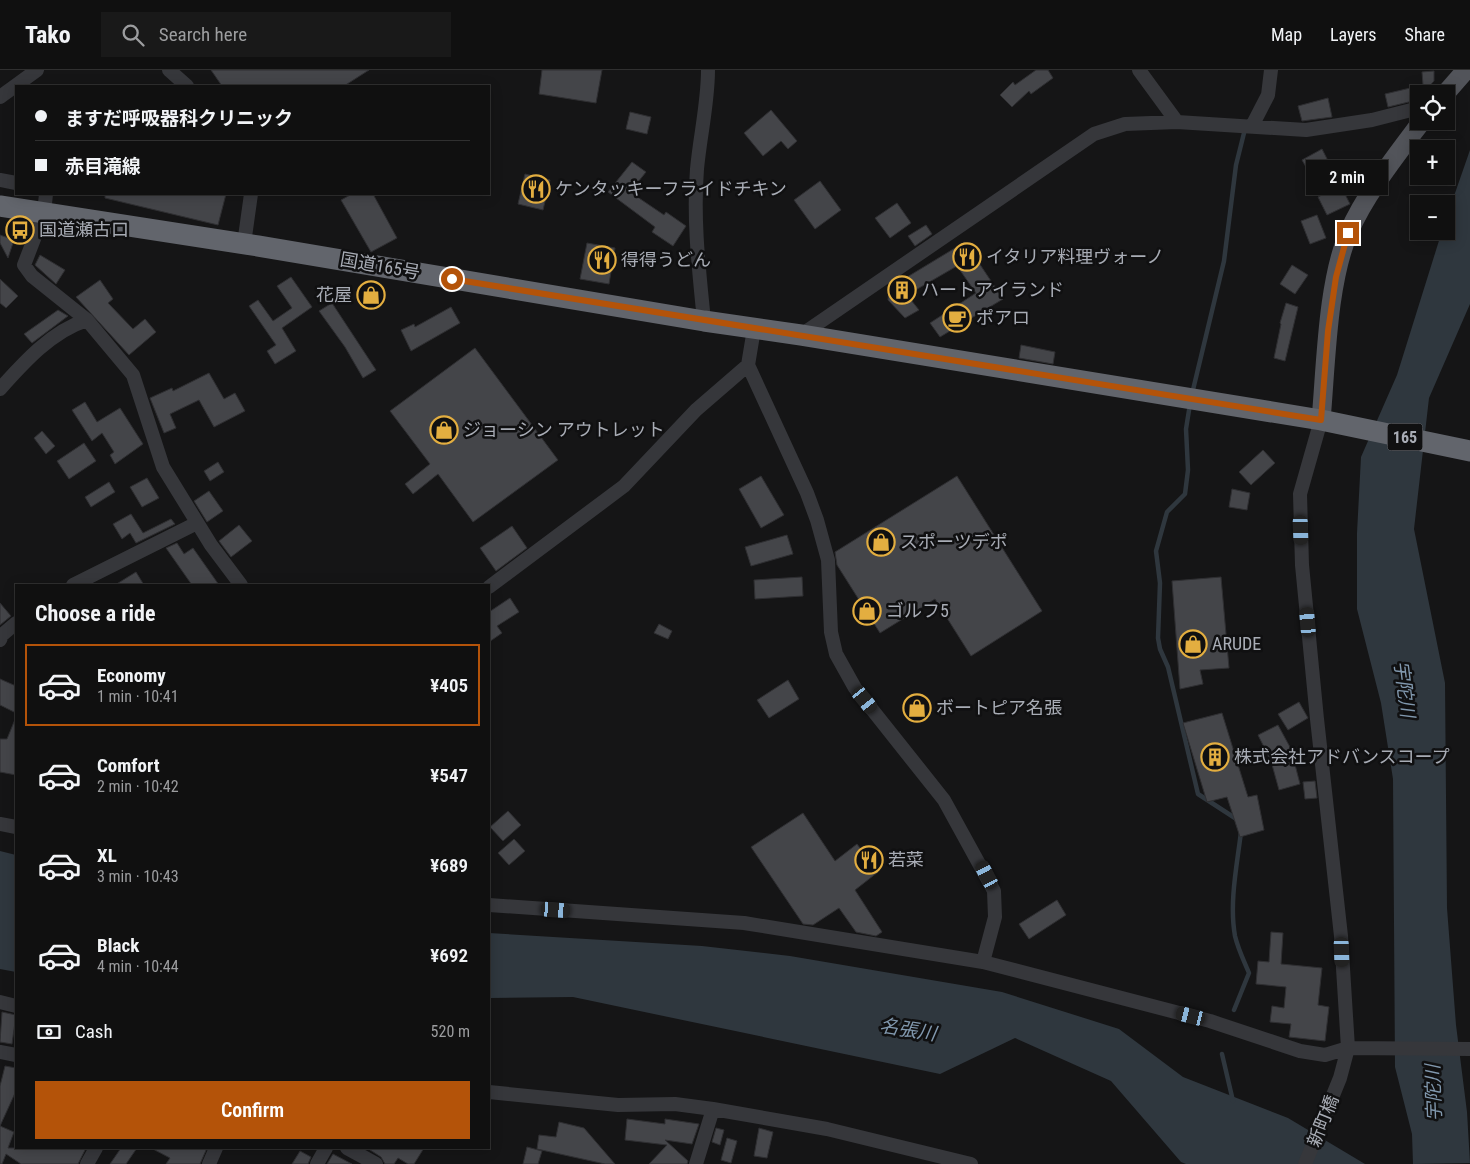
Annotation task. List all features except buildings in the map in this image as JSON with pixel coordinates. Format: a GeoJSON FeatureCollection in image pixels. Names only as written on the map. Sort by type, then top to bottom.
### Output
{"type":"FeatureCollection","features":[{"type":"Feature","properties":{"kind":"highway","name":"国道165号"},"geometry":{"type":"LineString","coordinates":[[0,206],[45,203],[244,244],[704,321],[802,335],[1330,422],[1470,450]]}},
{"type":"Feature","properties":{"kind":"main road"},"geometry":{"type":"LineString","coordinates":[[1453,85],[1466,70]]}},
{"type":"Feature","properties":{"kind":"main road"},"geometry":{"type":"LineString","coordinates":[[1330,422],[1328,331],[1336,277],[1348,233],[1370,196],[1416,130]]}},
{"type":"Feature","properties":{"kind":"street"},"geometry":{"type":"LineString","coordinates":[[16,85],[37,70]]}},
{"type":"Feature","properties":{"kind":"street"},"geometry":{"type":"LineString","coordinates":[[169,70],[186,85]]}},
{"type":"Feature","properties":{"kind":"street"},"geometry":{"type":"LineString","coordinates":[[704,321],[695,230],[697,170],[708,87],[708,70]]}},
{"type":"Feature","properties":{"kind":"street"},"geometry":{"type":"LineString","coordinates":[[1139,70],[1177,122]]}},
{"type":"Feature","properties":{"kind":"street"},"geometry":{"type":"LineString","coordinates":[[1252,126],[1268,95],[1271,70]]}},
{"type":"Feature","properties":{"kind":"street"},"geometry":{"type":"LineString","coordinates":[[0,97],[15,86]]}},
{"type":"Feature","properties":{"kind":"street"},"geometry":{"type":"LineString","coordinates":[[802,335],[1094,134],[1125,124],[1177,122],[1306,130],[1372,120],[1410,110]]}},
{"type":"Feature","properties":{"kind":"street"},"geometry":{"type":"LineString","coordinates":[[0,180],[15,183]]}},
{"type":"Feature","properties":{"kind":"street"},"geometry":{"type":"LineString","coordinates":[[244,244],[251,195]]}},
{"type":"Feature","properties":{"kind":"street"},"geometry":{"type":"LineString","coordinates":[[45,203],[24,264],[32,276],[87,320],[133,375],[163,467],[197,523],[240,584]]}},
{"type":"Feature","properties":{"kind":"street"},"geometry":{"type":"LineString","coordinates":[[0,389],[46,344],[71,325],[87,320]]}},
{"type":"Feature","properties":{"kind":"street"},"geometry":{"type":"LineString","coordinates":[[754,329],[748,365],[807,493],[828,560],[831,632],[836,654],[855,688],[944,800],[994,891],[994,917],[983,962]]}},
{"type":"Feature","properties":{"kind":"street"},"geometry":{"type":"LineString","coordinates":[[490,585],[624,486],[696,410],[748,365]]}},
{"type":"Feature","properties":{"kind":"street","name":"新町橋"},"geometry":{"type":"LineString","coordinates":[[1305,1164],[1340,1078],[1348,1048],[1341,936],[1316,719],[1302,564],[1300,494],[1330,422]]}},
{"type":"Feature","properties":{"kind":"street"},"geometry":{"type":"LineString","coordinates":[[75,584],[197,523]]}},
{"type":"Feature","properties":{"kind":"street"},"geometry":{"type":"LineString","coordinates":[[0,640],[2,635],[15,624]]}},
{"type":"Feature","properties":{"kind":"street"},"geometry":{"type":"LineString","coordinates":[[0,824],[15,827]]}},
{"type":"Feature","properties":{"kind":"street"},"geometry":{"type":"LineString","coordinates":[[490,905],[744,924],[983,962],[1210,1021],[1300,1052],[1325,1055],[1348,1048],[1470,1049]]}},
{"type":"Feature","properties":{"kind":"street"},"geometry":{"type":"LineString","coordinates":[[0,1002],[15,1006]]}},
{"type":"Feature","properties":{"kind":"street"},"geometry":{"type":"LineString","coordinates":[[0,1052],[15,1055]]}},
{"type":"Feature","properties":{"kind":"street"},"geometry":{"type":"LineString","coordinates":[[490,1092],[618,1105],[675,1104],[713,1108],[827,1129],[971,1164]]}},
{"type":"Feature","properties":{"kind":"street"},"geometry":{"type":"LineString","coordinates":[[696,1164],[713,1108]]}},
{"type":"Feature","properties":{"kind":"street"},"geometry":{"type":"LineString","coordinates":[[87,1164],[95,1149]]}},
{"type":"Feature","properties":{"kind":"street"},"geometry":{"type":"LineString","coordinates":[[209,1164],[216,1149]]}},
{"type":"Feature","properties":{"kind":"street"},"geometry":{"type":"LineString","coordinates":[[317,1164],[325,1149]]}},
{"type":"Feature","properties":{"kind":"street"},"geometry":{"type":"LineString","coordinates":[[356,1150],[376,1164]]}},
{"type":"Feature","properties":{"kind":"water","name":"宇陀川"},"geometry":{"type":"Polygon","coordinates":[[[1470,150],[1470,304],[1429,398],[1414,529],[1445,683],[1447,908],[1456,1025],[1467,1112],[1470,1163],[1413,1164],[1412,1134],[1395,1067],[1393,779],[1381,703],[1357,609],[1357,533],[1361,457],[1397,375],[1439,240],[1455,240],[1454,195],[1470,150]]]}},
{"type":"Feature","properties":{"kind":"water"},"geometry":{"type":"Polygon","coordinates":[[[0,851],[15,855],[15,972],[0,969],[0,851]]]}},
{"type":"Feature","properties":{"kind":"water","name":"名張川"},"geometry":{"type":"Polygon","coordinates":[[[490,933],[702,946],[790,956],[1002,992],[1119,1029],[1183,1077],[1288,1118],[1365,1164],[1186,1164],[1181,1162],[1111,1081],[1015,1038],[940,1074],[573,997],[490,998],[490,933]]]}},
{"type":"Feature","properties":{"kind":"waterway"},"geometry":{"type":"LineString","coordinates":[[1192,394],[1224,261],[1236,165],[1244,133]]}},
{"type":"Feature","properties":{"kind":"waterway"},"geometry":{"type":"LineString","coordinates":[[1190,404],[1186,429],[1188,470],[1185,494],[1167,512],[1156,551],[1160,583],[1158,638],[1160,649],[1168,667],[1198,794],[1238,820]]}},
{"type":"Feature","properties":{"kind":"waterway"},"geometry":{"type":"LineString","coordinates":[[1234,1010],[1249,973],[1238,946],[1233,923],[1234,884],[1241,832]]}},
{"type":"Feature","properties":{"kind":"waterway"},"geometry":{"type":"LineString","coordinates":[[1222,1054],[1233,1101]]}},
{"type":"Feature","properties":{"kind":"place","name":"ケンタッキーフライドチキン"},"geometry":{"type":"Point","coordinates":[536,189]}},
{"type":"Feature","properties":{"kind":"place","name":"国道瀬古口"},"geometry":{"type":"Point","coordinates":[20,230]}},
{"type":"Feature","properties":{"kind":"place","name":"イタリア料理ヴォーノ"},"geometry":{"type":"Point","coordinates":[967,257]}},
{"type":"Feature","properties":{"kind":"place","name":"得得うどん"},"geometry":{"type":"Point","coordinates":[602,260]}},
{"type":"Feature","properties":{"kind":"place","name":"ハートアイランド"},"geometry":{"type":"Point","coordinates":[902,290]}},
{"type":"Feature","properties":{"kind":"place","name":"花屋"},"geometry":{"type":"Point","coordinates":[371,295]}},
{"type":"Feature","properties":{"kind":"place","name":"ポアロ"},"geometry":{"type":"Point","coordinates":[957,318]}},
{"type":"Feature","properties":{"kind":"place","name":"ジョーシン アウトレット"},"geometry":{"type":"Point","coordinates":[444,430]}},
{"type":"Feature","properties":{"kind":"place","name":"スポーツデポ"},"geometry":{"type":"Point","coordinates":[881,542]}},
{"type":"Feature","properties":{"kind":"place","name":"ゴルフ5"},"geometry":{"type":"Point","coordinates":[867,611]}},
{"type":"Feature","properties":{"kind":"place","name":"ARUDE"},"geometry":{"type":"Point","coordinates":[1193,644]}},
{"type":"Feature","properties":{"kind":"place","name":"ボートピア名張"},"geometry":{"type":"Point","coordinates":[917,708]}},
{"type":"Feature","properties":{"kind":"place","name":"株式会社アドバンスコープ"},"geometry":{"type":"Point","coordinates":[1215,757]}},
{"type":"Feature","properties":{"kind":"place","name":"若菜"},"geometry":{"type":"Point","coordinates":[869,860]}},
{"type":"Feature","properties":{"kind":"route"},"geometry":{"type":"LineString","coordinates":[[452,279],[1321,420],[1328,331],[1336,277],[1348,233]]}}]}
